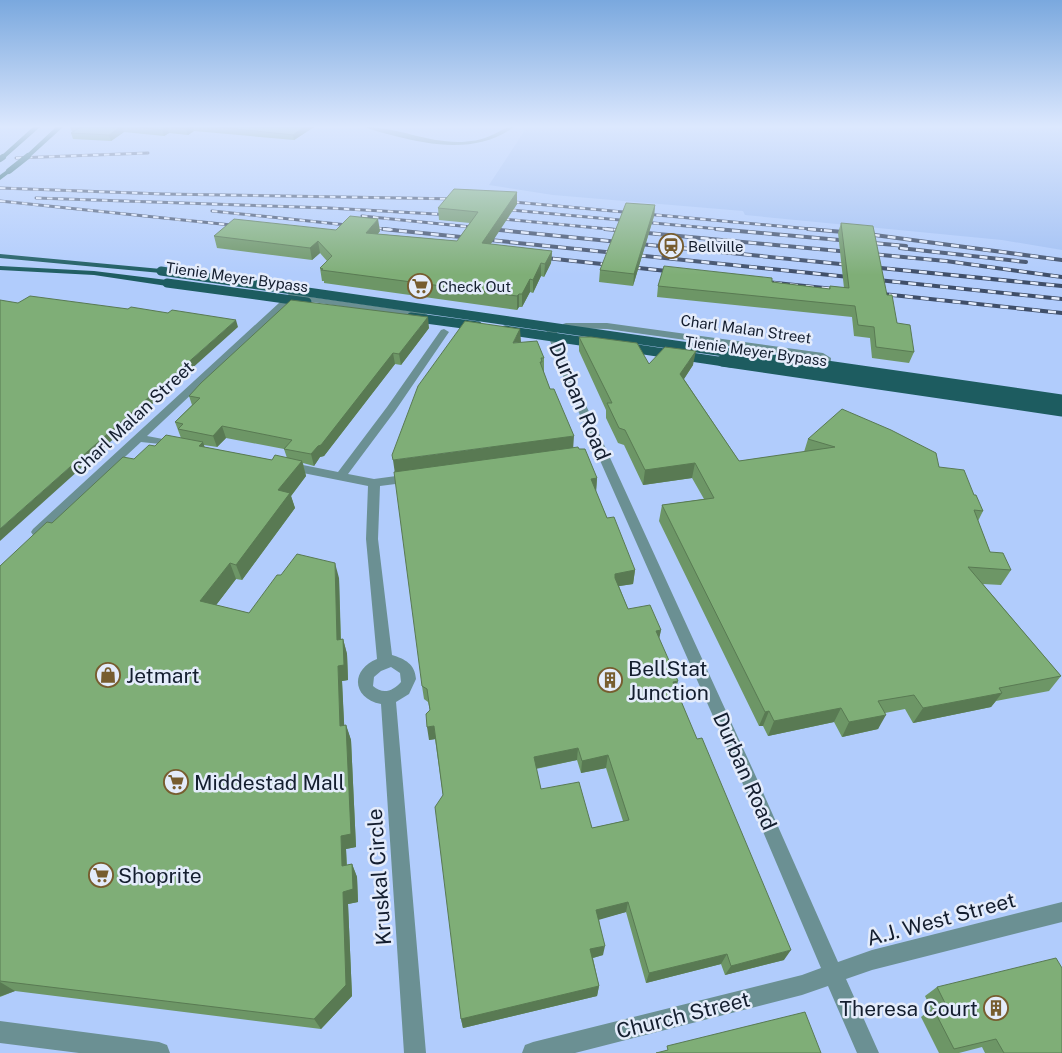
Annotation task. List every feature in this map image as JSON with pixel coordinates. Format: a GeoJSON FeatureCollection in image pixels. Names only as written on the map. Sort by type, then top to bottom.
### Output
{"type":"FeatureCollection","features":[{"type":"Feature","properties":{"kind":"main road","name":"Tienie Meyer Bypass"},"geometry":{"type":"LineString","coordinates":[[0,256],[161,271],[1062,400]]}},
{"type":"Feature","properties":{"kind":"main road","name":"Tienie Meyer Bypass"},"geometry":{"type":"LineString","coordinates":[[0,268],[94,274],[180,284],[1062,411]]}},
{"type":"Feature","properties":{"kind":"street","name":"Charl Malan Street"},"geometry":{"type":"LineString","coordinates":[[26,542],[291,296],[300,289],[551,330],[825,373],[826,358],[823,356],[607,326],[551,330],[291,296]]}},
{"type":"Feature","properties":{"kind":"street","name":"Durban Road"},"geometry":{"type":"LineString","coordinates":[[551,330],[597,452],[747,775],[832,975],[868,1053]]}},
{"type":"Feature","properties":{"kind":"street"},"geometry":{"type":"LineString","coordinates":[[341,476],[391,409],[444,332]]}},
{"type":"Feature","properties":{"kind":"street"},"geometry":{"type":"LineString","coordinates":[[140,438],[188,447]]}},
{"type":"Feature","properties":{"kind":"street"},"geometry":{"type":"LineString","coordinates":[[274,463],[374,483],[424,476]]}},
{"type":"Feature","properties":{"kind":"street"},"geometry":{"type":"LineString","coordinates":[[374,483],[372,539],[384,662]]}},
{"type":"Feature","properties":{"kind":"street"},"geometry":{"type":"LineString","coordinates":[[384,662],[402,665],[409,673],[410,679],[400,694],[388,698],[375,697],[366,689],[365,684],[365,678],[372,668],[384,662]]}},
{"type":"Feature","properties":{"kind":"street","name":"Kruskal Circle"},"geometry":{"type":"LineString","coordinates":[[388,698],[416,1053]]}},
{"type":"Feature","properties":{"kind":"street","name":"A.J. West Street"},"geometry":{"type":"LineString","coordinates":[[832,975],[872,960],[1062,912]]}},
{"type":"Feature","properties":{"kind":"street","name":"Church Street"},"geometry":{"type":"LineString","coordinates":[[533,1053],[832,975]]}},
{"type":"Feature","properties":{"kind":"street"},"geometry":{"type":"LineString","coordinates":[[0,1032],[159,1053]]}},
{"type":"Feature","properties":{"kind":"shaded area"},"geometry":{"type":"Polygon","coordinates":[[[495,176],[1062,176],[1062,250],[1002,240],[745,215],[743,211],[553,195],[489,185],[495,176]]]}},
{"type":"Feature","properties":{"kind":"building"},"geometry":{"type":"Polygon","coordinates":[[[454,189],[517,192],[482,243],[552,251],[545,264],[541,263],[533,280],[530,279],[522,294],[517,296],[321,270],[323,269],[320,268],[332,256],[318,241],[310,248],[214,236],[234,219],[336,230],[350,216],[378,219],[366,233],[457,241],[478,212],[438,208],[454,189]]]}},
{"type":"Feature","properties":{"kind":"building"},"geometry":{"type":"Polygon","coordinates":[[[626,203],[655,205],[634,274],[600,270],[626,203]]]}},
{"type":"Feature","properties":{"kind":"building"},"geometry":{"type":"Polygon","coordinates":[[[841,223],[873,226],[887,295],[892,295],[897,323],[910,325],[914,352],[876,347],[874,327],[858,325],[855,306],[658,286],[664,266],[772,278],[772,282],[830,289],[830,286],[849,288],[841,223]]]}},
{"type":"Feature","properties":{"kind":"building"},"geometry":{"type":"Polygon","coordinates":[[[30,296],[168,313],[172,310],[236,320],[0,529],[0,300],[18,303],[30,296]]]}},
{"type":"Feature","properties":{"kind":"building"},"geometry":{"type":"Polygon","coordinates":[[[291,300],[428,317],[399,354],[393,353],[321,445],[311,454],[284,449],[292,440],[222,426],[213,436],[178,429],[183,424],[175,422],[200,398],[189,396],[291,300]]]}},
{"type":"Feature","properties":{"kind":"building"},"geometry":{"type":"Polygon","coordinates":[[[465,321],[520,329],[513,343],[537,341],[544,358],[541,358],[542,362],[540,362],[550,389],[554,389],[574,436],[393,460],[392,455],[418,386],[465,321]]]}},
{"type":"Feature","properties":{"kind":"building"},"geometry":{"type":"Polygon","coordinates":[[[579,337],[637,343],[649,364],[665,347],[696,351],[680,374],[739,461],[835,447],[808,439],[842,409],[891,430],[936,453],[939,467],[964,470],[983,511],[974,510],[990,552],[1003,553],[1011,570],[968,567],[1061,676],[999,688],[1002,693],[923,708],[914,695],[878,701],[886,715],[849,722],[841,708],[774,721],[769,711],[765,712],[662,505],[714,498],[695,463],[645,470],[625,430],[619,428],[607,403],[612,403],[579,337]]]}},
{"type":"Feature","properties":{"kind":"building","name":"Middestad Mall"},"geometry":{"type":"Polygon","coordinates":[[[166,435],[203,442],[199,446],[272,460],[275,455],[302,461],[278,490],[290,493],[236,565],[230,563],[200,601],[249,613],[277,575],[281,575],[297,554],[335,563],[337,640],[343,639],[344,665],[338,666],[340,726],[346,725],[351,834],[341,836],[342,866],[352,864],[353,889],[343,892],[346,985],[314,1019],[0,981],[0,566],[47,522],[52,523],[123,457],[134,459],[149,445],[155,446],[166,435]]]}},
{"type":"Feature","properties":{"kind":"building"},"geometry":{"type":"Polygon","coordinates":[[[578,447],[579,449],[585,449],[597,478],[591,479],[607,518],[614,517],[635,570],[615,574],[615,578],[628,609],[650,605],[661,630],[656,631],[678,681],[673,682],[697,739],[702,738],[791,950],[731,966],[727,954],[649,973],[628,902],[596,910],[605,946],[590,949],[599,986],[461,1019],[435,807],[443,795],[434,726],[427,727],[426,714],[430,710],[427,689],[422,686],[394,472],[578,447]],[[578,748],[534,757],[541,789],[579,782],[592,828],[629,820],[608,755],[582,761],[578,748]]]}},
{"type":"Feature","properties":{"kind":"building","name":"Theresa Court"},"geometry":{"type":"Polygon","coordinates":[[[1056,958],[1062,968],[1062,1053],[1004,1053],[996,1039],[954,1049],[933,1008],[946,1005],[937,987],[1056,958]]]}},
{"type":"Feature","properties":{"kind":"building"},"geometry":{"type":"Polygon","coordinates":[[[805,1012],[821,1053],[656,1053],[668,1050],[667,1046],[805,1012]]]}},
{"type":"Feature","properties":{"kind":"railway"},"geometry":{"type":"LineString","coordinates":[[0,188],[163,194],[460,199]]}},
{"type":"Feature","properties":{"kind":"railway"},"geometry":{"type":"LineString","coordinates":[[36,198],[329,208],[453,215]]}},
{"type":"Feature","properties":{"kind":"railway"},"geometry":{"type":"LineString","coordinates":[[0,201],[241,226]]}},
{"type":"Feature","properties":{"kind":"railway"},"geometry":{"type":"LineString","coordinates":[[503,201],[822,230]]}},
{"type":"Feature","properties":{"kind":"railway"},"geometry":{"type":"LineString","coordinates":[[500,209],[730,230]]}},
{"type":"Feature","properties":{"kind":"railway"},"geometry":{"type":"LineString","coordinates":[[212,211],[395,230]]}},
{"type":"Feature","properties":{"kind":"railway"},"geometry":{"type":"LineString","coordinates":[[362,216],[501,230]]}},
{"type":"Feature","properties":{"kind":"railway"},"geometry":{"type":"LineString","coordinates":[[493,218],[619,230]]}},
{"type":"Feature","properties":{"kind":"railway"},"geometry":{"type":"LineString","coordinates":[[383,229],[1062,299]]}},
{"type":"Feature","properties":{"kind":"railway"},"geometry":{"type":"LineString","coordinates":[[489,229],[1062,286]]}},
{"type":"Feature","properties":{"kind":"railway"},"geometry":{"type":"LineString","coordinates":[[605,229],[946,261],[1062,277]]}},
{"type":"Feature","properties":{"kind":"railway"},"geometry":{"type":"LineString","coordinates":[[716,229],[906,246]]}},
{"type":"Feature","properties":{"kind":"railway"},"geometry":{"type":"LineString","coordinates":[[808,229],[867,234],[1062,260]]}},
{"type":"Feature","properties":{"kind":"railway"},"geometry":{"type":"LineString","coordinates":[[900,248],[1026,262]]}},
{"type":"Feature","properties":{"kind":"railway"},"geometry":{"type":"LineString","coordinates":[[537,257],[676,272]]}},
{"type":"Feature","properties":{"kind":"railway"},"geometry":{"type":"LineString","coordinates":[[758,281],[843,290]]}},
{"type":"Feature","properties":{"kind":"railway"},"geometry":{"type":"LineString","coordinates":[[873,293],[1062,313]]}},
{"type":"Feature","properties":{"kind":"place","name":"Bellville"},"geometry":{"type":"Point","coordinates":[671,246]}},
{"type":"Feature","properties":{"kind":"place","name":"Check Out"},"geometry":{"type":"Point","coordinates":[420,286]}},
{"type":"Feature","properties":{"kind":"place","name":"Jetmart"},"geometry":{"type":"Point","coordinates":[108,675]}},
{"type":"Feature","properties":{"kind":"place","name":"BellStat Junction"},"geometry":{"type":"Point","coordinates":[610,680]}},
{"type":"Feature","properties":{"kind":"place","name":"Middestad Mall"},"geometry":{"type":"Point","coordinates":[176,782]}},
{"type":"Feature","properties":{"kind":"place","name":"Shoprite"},"geometry":{"type":"Point","coordinates":[101,875]}},
{"type":"Feature","properties":{"kind":"place","name":"Theresa Court"},"geometry":{"type":"Point","coordinates":[996,1008]}}]}
